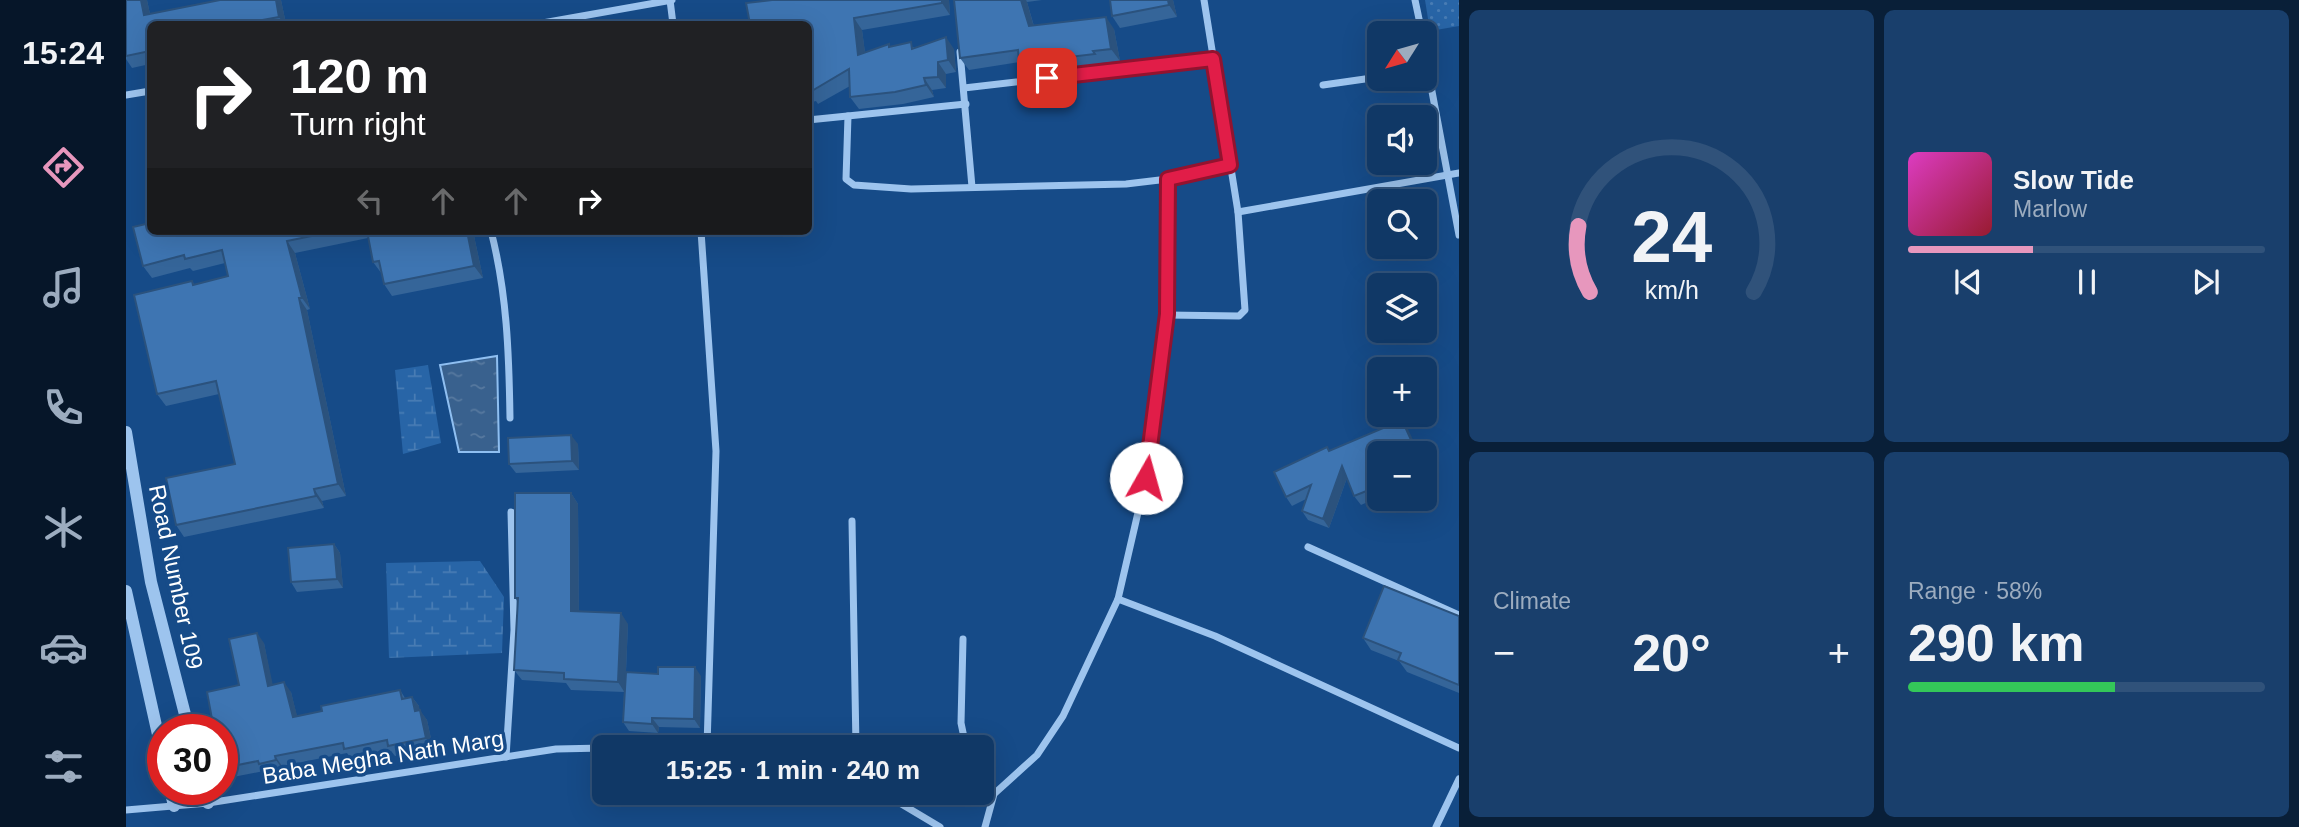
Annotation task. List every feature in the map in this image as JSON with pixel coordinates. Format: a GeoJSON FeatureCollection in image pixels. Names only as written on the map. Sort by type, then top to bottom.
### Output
{"type":"FeatureCollection","features":[{"type":"Feature","properties":{"kind":"street"},"geometry":{"type":"LineString","coordinates":[[554,21],[671,0],[673,21]]}},
{"type":"Feature","properties":{"kind":"street"},"geometry":{"type":"LineString","coordinates":[[1167,314],[1239,316],[1243,314],[1245,306],[1238,212],[1204,0]]}},
{"type":"Feature","properties":{"kind":"street"},"geometry":{"type":"LineString","coordinates":[[1415,0],[1419,21]]}},
{"type":"Feature","properties":{"kind":"street"},"geometry":{"type":"LineString","coordinates":[[959,38],[972,187]]}},
{"type":"Feature","properties":{"kind":"street"},"geometry":{"type":"LineString","coordinates":[[964,88],[1213,59]]}},
{"type":"Feature","properties":{"kind":"street"},"geometry":{"type":"LineString","coordinates":[[1323,85],[1367,79]]}},
{"type":"Feature","properties":{"kind":"street"},"geometry":{"type":"LineString","coordinates":[[126,95],[147,91]]}},
{"type":"Feature","properties":{"kind":"street"},"geometry":{"type":"LineString","coordinates":[[1431,91],[1459,235]]}},
{"type":"Feature","properties":{"kind":"street"},"geometry":{"type":"LineString","coordinates":[[812,120],[966,104]]}},
{"type":"Feature","properties":{"kind":"street"},"geometry":{"type":"LineString","coordinates":[[848,116],[846,179],[849,183],[911,190],[1126,184],[1168,179],[1230,165]]}},
{"type":"Feature","properties":{"kind":"street"},"geometry":{"type":"LineString","coordinates":[[1238,212],[1459,173]]}},
{"type":"Feature","properties":{"kind":"street"},"geometry":{"type":"LineString","coordinates":[[994,794],[1037,755],[1049,738],[1118,599],[1146,478],[1167,314],[1168,179]]}},
{"type":"Feature","properties":{"kind":"street"},"geometry":{"type":"LineString","coordinates":[[492,235],[501,268],[508,332],[510,418]]}},
{"type":"Feature","properties":{"kind":"street"},"geometry":{"type":"LineString","coordinates":[[701,235],[716,451],[707,735]]}},
{"type":"Feature","properties":{"kind":"street","name":"Road Number 109"},"geometry":{"type":"LineString","coordinates":[[126,432],[151,582],[185,714]]}},
{"type":"Feature","properties":{"kind":"street"},"geometry":{"type":"LineString","coordinates":[[506,757],[514,630],[511,512]]}},
{"type":"Feature","properties":{"kind":"street"},"geometry":{"type":"LineString","coordinates":[[852,521],[856,735]]}},
{"type":"Feature","properties":{"kind":"street"},"geometry":{"type":"LineString","coordinates":[[1308,547],[1459,615]]}},
{"type":"Feature","properties":{"kind":"street"},"geometry":{"type":"LineString","coordinates":[[126,591],[153,714]]}},
{"type":"Feature","properties":{"kind":"street"},"geometry":{"type":"LineString","coordinates":[[1118,599],[1215,636],[1459,748]]}},
{"type":"Feature","properties":{"kind":"street"},"geometry":{"type":"LineString","coordinates":[[962,639],[961,723],[964,735]]}},
{"type":"Feature","properties":{"kind":"street","name":"Baba Megha Nath Marg"},"geometry":{"type":"LineString","coordinates":[[238,798],[556,749],[592,748]]}},
{"type":"Feature","properties":{"kind":"street"},"geometry":{"type":"LineString","coordinates":[[1436,827],[1459,779]]}},
{"type":"Feature","properties":{"kind":"street","name":"Baba Megha Nath Marg"},"geometry":{"type":"LineString","coordinates":[[126,810],[185,805]]}},
{"type":"Feature","properties":{"kind":"street"},"geometry":{"type":"LineString","coordinates":[[903,805],[940,827]]}},
{"type":"Feature","properties":{"kind":"street"},"geometry":{"type":"LineString","coordinates":[[985,827],[991,805]]}},
{"type":"Feature","properties":{"kind":"green space"},"geometry":{"type":"Polygon","coordinates":[[[1425,0],[1459,0],[1459,26],[1437,30],[1437,21],[1428,21],[1425,0]]]}},
{"type":"Feature","properties":{"kind":"green space"},"geometry":{"type":"Polygon","coordinates":[[[428,365],[441,443],[403,454],[395,370],[428,365]]]}},
{"type":"Feature","properties":{"kind":"green space"},"geometry":{"type":"Polygon","coordinates":[[[480,561],[504,597],[502,653],[389,658],[386,563],[480,561]]]}},
{"type":"Feature","properties":{"kind":"water"},"geometry":{"type":"Polygon","coordinates":[[[497,356],[499,452],[459,452],[440,365],[497,356]]]}},
{"type":"Feature","properties":{"kind":"building"},"geometry":{"type":"Polygon","coordinates":[[[126,0],[141,0],[144,15],[220,0],[276,0],[279,17],[257,21],[147,21],[147,52],[126,56],[126,0]]]}},
{"type":"Feature","properties":{"kind":"building"},"geometry":{"type":"Polygon","coordinates":[[[772,0],[942,0],[942,3],[854,18],[858,55],[889,44],[889,47],[911,42],[912,49],[946,37],[948,60],[938,62],[938,77],[924,78],[926,85],[850,97],[849,69],[812,91],[812,21],[749,21],[746,3],[772,0]]]}},
{"type":"Feature","properties":{"kind":"building"},"geometry":{"type":"Polygon","coordinates":[[[954,0],[1021,0],[1029,26],[1106,17],[1111,49],[1093,51],[1095,54],[1019,63],[1018,50],[960,58],[954,0]]]}},
{"type":"Feature","properties":{"kind":"building"},"geometry":{"type":"Polygon","coordinates":[[[1110,0],[1168,0],[1169,5],[1112,16],[1110,0]]]}},
{"type":"Feature","properties":{"kind":"building"},"geometry":{"type":"Polygon","coordinates":[[[147,224],[147,235],[316,235],[287,241],[302,298],[299,298],[338,484],[314,489],[316,496],[176,525],[166,478],[235,464],[216,381],[157,394],[134,295],[192,281],[193,285],[228,276],[222,250],[185,259],[184,255],[143,266],[133,227],[147,224]]]}},
{"type":"Feature","properties":{"kind":"building"},"geometry":{"type":"Polygon","coordinates":[[[368,235],[468,235],[474,266],[384,284],[379,261],[373,262],[368,235]]]}},
{"type":"Feature","properties":{"kind":"building"},"geometry":{"type":"Polygon","coordinates":[[[1386,427],[1405,427],[1412,441],[1367,441],[1367,491],[1354,496],[1342,466],[1323,519],[1302,511],[1311,485],[1286,497],[1274,472],[1327,447],[1329,451],[1386,427]]]}},
{"type":"Feature","properties":{"kind":"building"},"geometry":{"type":"Polygon","coordinates":[[[571,435],[572,461],[509,464],[508,438],[571,435]]]}},
{"type":"Feature","properties":{"kind":"building"},"geometry":{"type":"Polygon","coordinates":[[[515,493],[571,493],[571,611],[621,613],[618,682],[564,679],[564,673],[514,670],[518,598],[515,598],[515,493]]]}},
{"type":"Feature","properties":{"kind":"building"},"geometry":{"type":"Polygon","coordinates":[[[334,544],[337,579],[291,582],[288,548],[334,544]]]}},
{"type":"Feature","properties":{"kind":"building"},"geometry":{"type":"Polygon","coordinates":[[[1384,586],[1459,616],[1459,685],[1398,660],[1401,653],[1363,638],[1384,586]]]}},
{"type":"Feature","properties":{"kind":"building"},"geometry":{"type":"Polygon","coordinates":[[[257,633],[268,686],[284,682],[293,717],[322,711],[321,706],[400,690],[402,699],[412,697],[415,711],[420,710],[426,738],[388,746],[387,740],[344,749],[343,743],[275,756],[276,760],[259,764],[258,761],[238,765],[238,714],[211,714],[207,692],[239,685],[229,639],[257,633]]]}},
{"type":"Feature","properties":{"kind":"building"},"geometry":{"type":"Polygon","coordinates":[[[658,667],[695,667],[694,719],[652,718],[652,724],[623,722],[626,672],[658,674],[658,667]]]}},
{"type":"Feature","properties":{"kind":"route"},"geometry":{"type":"LineString","coordinates":[[1047,78],[1213,59],[1230,165],[1168,179],[1167,314],[1146,478]]}}]}
